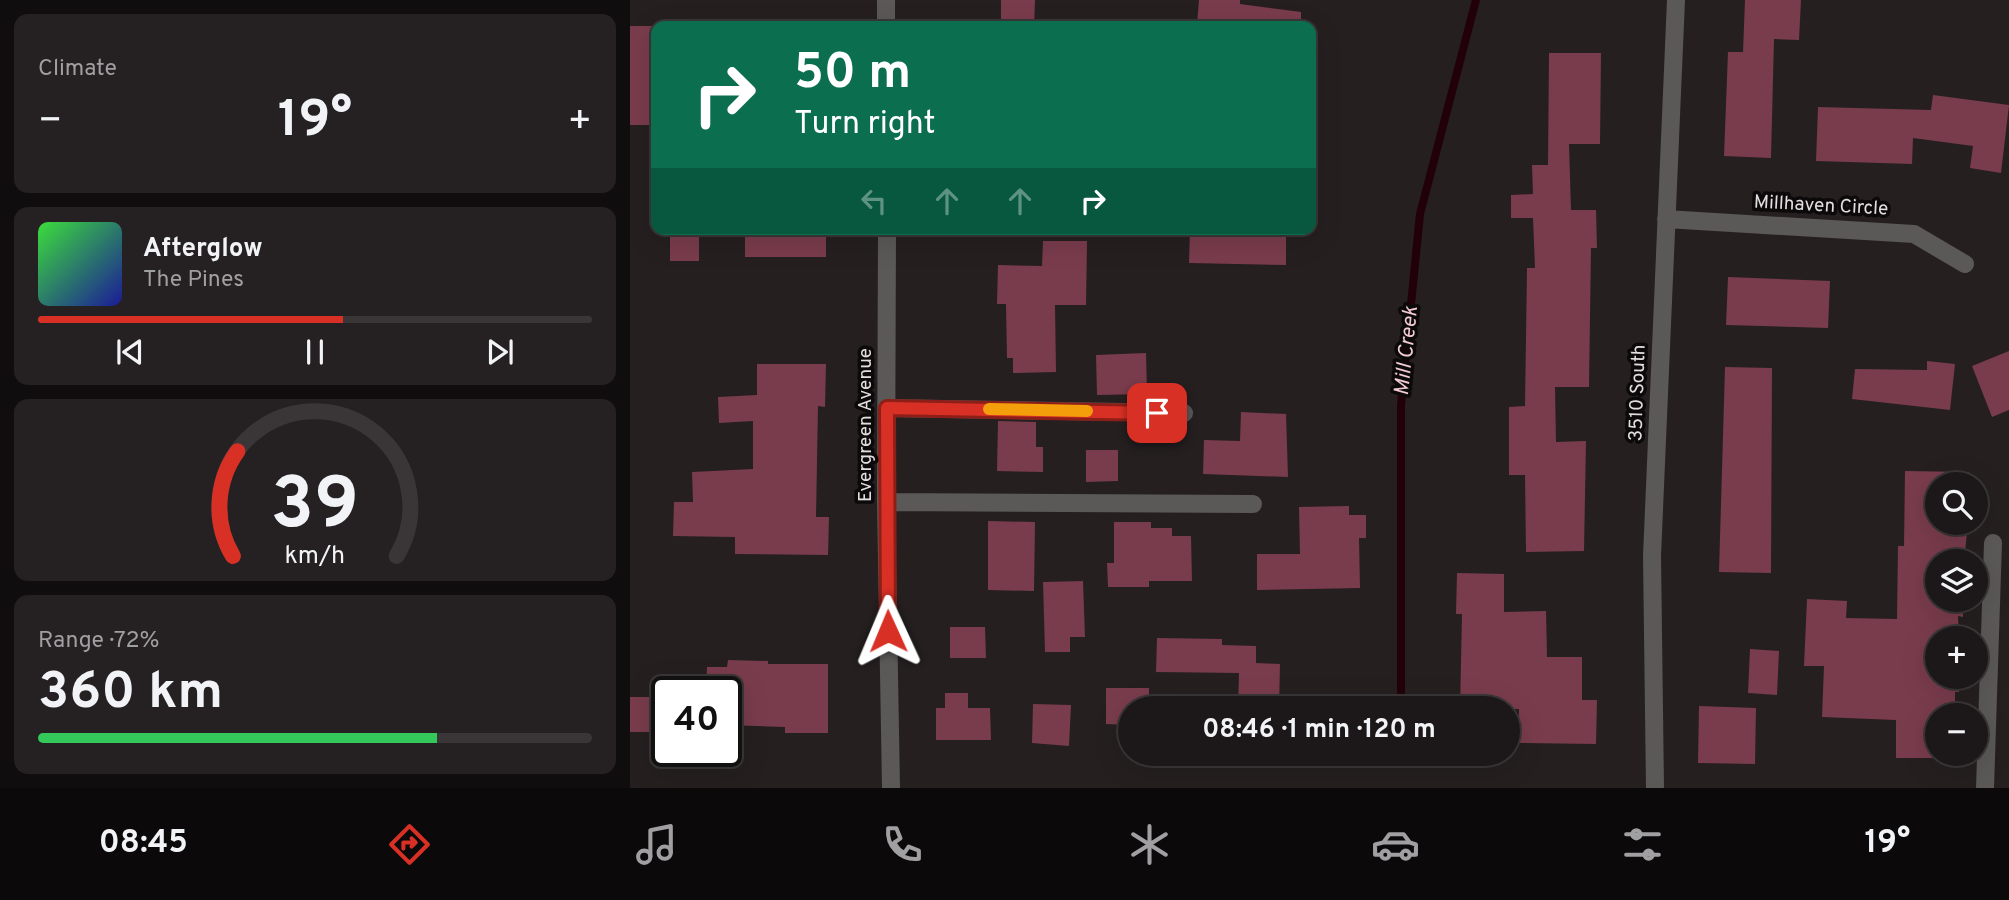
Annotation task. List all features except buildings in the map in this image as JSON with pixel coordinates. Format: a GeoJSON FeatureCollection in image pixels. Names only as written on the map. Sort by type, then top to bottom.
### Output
{"type":"FeatureCollection","features":[{"type":"Feature","properties":{"kind":"street"},"geometry":{"type":"LineString","coordinates":[[886,0],[886,21]]}},
{"type":"Feature","properties":{"kind":"street","name":"3510 South"},"geometry":{"type":"LineString","coordinates":[[1655,788],[1652,556],[1676,0]]}},
{"type":"Feature","properties":{"kind":"street","name":"Millhaven Circle"},"geometry":{"type":"LineString","coordinates":[[1666,219],[1914,234],[1965,264]]}},
{"type":"Feature","properties":{"kind":"street","name":"Evergreen Avenue"},"geometry":{"type":"LineString","coordinates":[[887,235],[886,502],[891,788]]}},
{"type":"Feature","properties":{"kind":"street"},"geometry":{"type":"LineString","coordinates":[[887,408],[1184,413]]}},
{"type":"Feature","properties":{"kind":"street"},"geometry":{"type":"LineString","coordinates":[[886,502],[1253,504]]}},
{"type":"Feature","properties":{"kind":"street"},"geometry":{"type":"LineString","coordinates":[[1984,788],[1993,543]]}},
{"type":"Feature","properties":{"kind":"waterway","name":"Mill Creek"},"geometry":{"type":"LineString","coordinates":[[1401,696],[1401,405],[1420,214],[1476,0]]}},
{"type":"Feature","properties":{"kind":"slow traffic"},"geometry":{"type":"LineString","coordinates":[[989,409],[1087,411]]}},
{"type":"Feature","properties":{"kind":"route"},"geometry":{"type":"LineString","coordinates":[[888,631],[887,408],[1157,413]]}}]}
